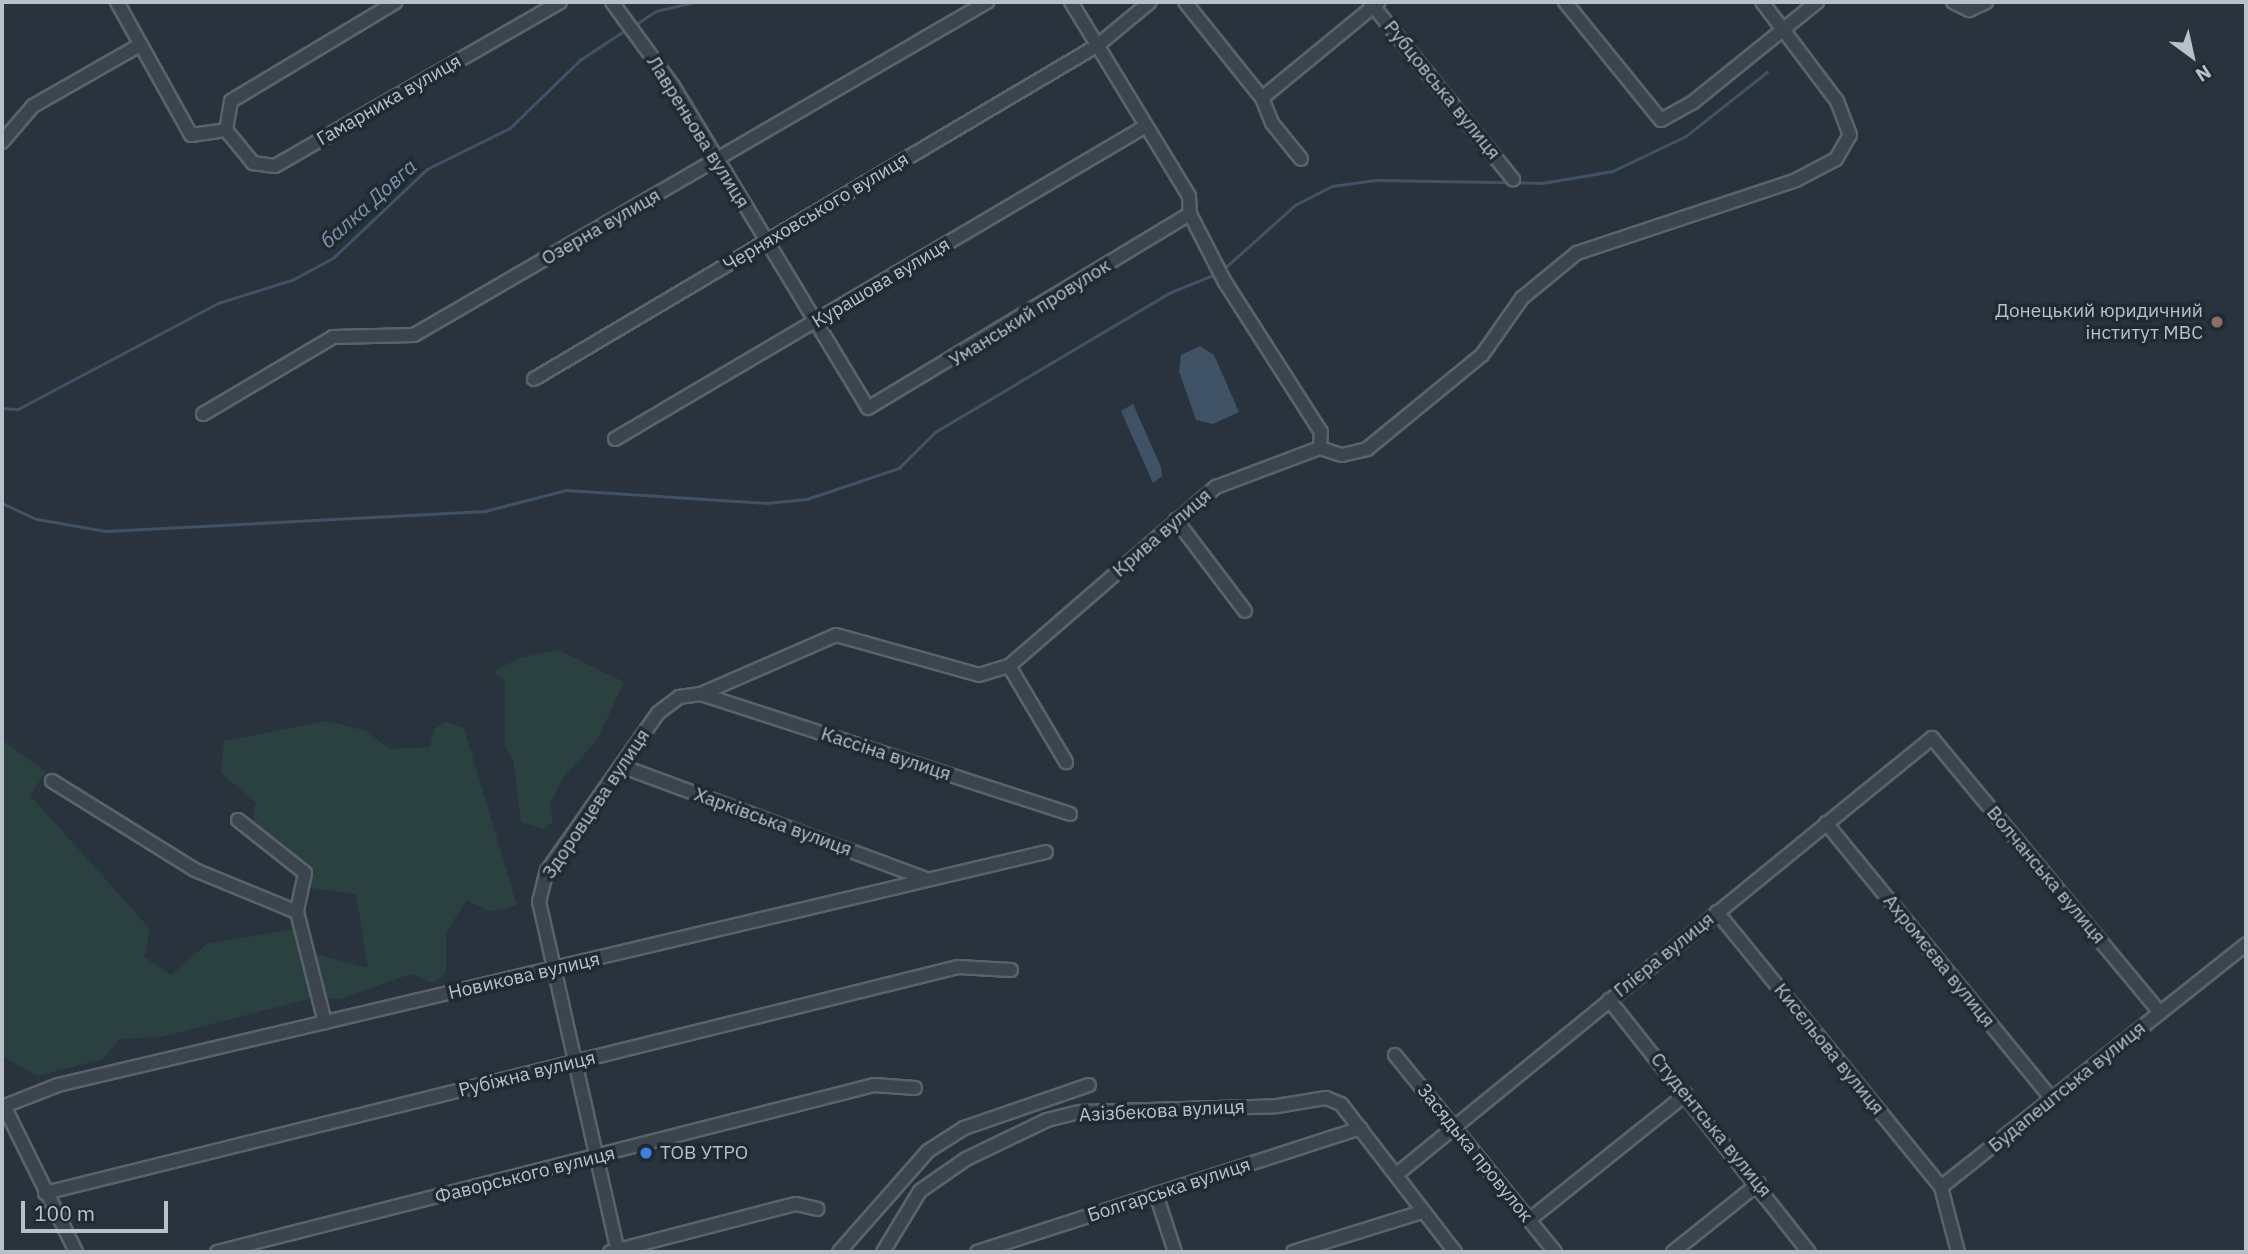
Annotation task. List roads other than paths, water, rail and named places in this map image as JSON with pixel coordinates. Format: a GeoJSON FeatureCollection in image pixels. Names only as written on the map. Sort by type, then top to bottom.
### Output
{"type":"FeatureCollection","features":[{"type":"Feature","properties":{"kind":"street"},"geometry":{"type":"LineString","coordinates":[[117,2],[191,135],[226,130],[231,101],[396,2]]}},
{"type":"Feature","properties":{"kind":"street","name":"Гамарника вулиця"},"geometry":{"type":"LineString","coordinates":[[226,130],[253,163],[275,166],[560,2]]}},
{"type":"Feature","properties":{"kind":"street","name":"Лавреньова вулиця"},"geometry":{"type":"LineString","coordinates":[[612,2],[634,36],[673,86],[814,324],[868,408]]}},
{"type":"Feature","properties":{"kind":"street","name":"Озерна вулиця"},"geometry":{"type":"LineString","coordinates":[[203,414],[333,337],[414,335],[987,2]]}},
{"type":"Feature","properties":{"kind":"street"},"geometry":{"type":"LineString","coordinates":[[1071,2],[1189,196],[1191,214],[1225,282],[1317,425],[1320,448]]}},
{"type":"Feature","properties":{"kind":"street","name":"Черняховського вулиця"},"geometry":{"type":"LineString","coordinates":[[534,379],[1097,46],[1150,2]]}},
{"type":"Feature","properties":{"kind":"street"},"geometry":{"type":"LineString","coordinates":[[1185,2],[1262,98],[1272,123],[1301,159]]}},
{"type":"Feature","properties":{"kind":"street"},"geometry":{"type":"LineString","coordinates":[[1565,2],[1661,120],[1692,103],[1817,2]]}},
{"type":"Feature","properties":{"kind":"street","name":"Крива вулиця"},"geometry":{"type":"LineString","coordinates":[[836,635],[979,675],[1009,666],[1216,487],[1320,448],[1342,455],[1367,449],[1482,355],[1522,298],[1597,242],[1796,180],[1847,148],[1850,135],[1837,102],[1762,2]]}},
{"type":"Feature","properties":{"kind":"street"},"geometry":{"type":"LineString","coordinates":[[1953,2],[1969,10],[1986,2]]}},
{"type":"Feature","properties":{"kind":"street"},"geometry":{"type":"LineString","coordinates":[[1262,98],[1375,3]]}},
{"type":"Feature","properties":{"kind":"street","name":"Рубцовська вулиця"},"geometry":{"type":"LineString","coordinates":[[1375,3],[1513,179]]}},
{"type":"Feature","properties":{"kind":"street"},"geometry":{"type":"LineString","coordinates":[[2,142],[33,106],[140,45]]}},
{"type":"Feature","properties":{"kind":"street","name":"Курашова вулиця"},"geometry":{"type":"LineString","coordinates":[[615,439],[814,324],[1146,125]]}},
{"type":"Feature","properties":{"kind":"street","name":"Уманський провулок"},"geometry":{"type":"LineString","coordinates":[[868,408],[1191,214]]}},
{"type":"Feature","properties":{"kind":"street"},"geometry":{"type":"LineString","coordinates":[[1177,520],[1245,611]]}},
{"type":"Feature","properties":{"kind":"street","name":"Здоровцева вулиця"},"geometry":{"type":"LineString","coordinates":[[616,1252],[552,970],[541,886],[658,713],[679,697],[701,694],[836,635]]}},
{"type":"Feature","properties":{"kind":"street"},"geometry":{"type":"LineString","coordinates":[[1009,666],[1066,762]]}},
{"type":"Feature","properties":{"kind":"street","name":"Кассіна вулиця"},"geometry":{"type":"LineString","coordinates":[[701,694],[1070,814]]}},
{"type":"Feature","properties":{"kind":"street","name":"Глієра вулиця"},"geometry":{"type":"LineString","coordinates":[[1397,1174],[1932,738]]}},
{"type":"Feature","properties":{"kind":"street","name":"Волчанська вулиця"},"geometry":{"type":"LineString","coordinates":[[1932,738],[2160,1013]]}},
{"type":"Feature","properties":{"kind":"street","name":"Харківська вулиця"},"geometry":{"type":"LineString","coordinates":[[621,766],[925,878]]}},
{"type":"Feature","properties":{"kind":"street"},"geometry":{"type":"LineString","coordinates":[[52,781],[195,870],[298,912]]}},
{"type":"Feature","properties":{"kind":"street"},"geometry":{"type":"LineString","coordinates":[[238,820],[300,864],[305,873],[298,912],[325,1023]]}},
{"type":"Feature","properties":{"kind":"street","name":"Ахромєєва вулиця"},"geometry":{"type":"LineString","coordinates":[[1826,823],[2052,1099]]}},
{"type":"Feature","properties":{"kind":"street","name":"Новикова вулиця"},"geometry":{"type":"LineString","coordinates":[[3,1107],[58,1085],[552,970],[925,878],[1046,852]]}},
{"type":"Feature","properties":{"kind":"street","name":"Кисєльова вулиця"},"geometry":{"type":"LineString","coordinates":[[1717,912],[1941,1187]]}},
{"type":"Feature","properties":{"kind":"street","name":"Будапештська вулиця"},"geometry":{"type":"LineString","coordinates":[[1941,1187],[2246,944]]}},
{"type":"Feature","properties":{"kind":"street","name":"Рубіжна вулиця"},"geometry":{"type":"LineString","coordinates":[[45,1193],[958,967],[1011,970]]}},
{"type":"Feature","properties":{"kind":"street","name":"Студентська вулиця"},"geometry":{"type":"LineString","coordinates":[[1609,1000],[1759,1184],[1809,1252]]}},
{"type":"Feature","properties":{"kind":"street","name":"Засядька провулок"},"geometry":{"type":"LineString","coordinates":[[1395,1055],[1555,1252]]}},
{"type":"Feature","properties":{"kind":"street","name":"Фаворського вулиця"},"geometry":{"type":"LineString","coordinates":[[217,1252],[596,1158],[874,1085],[915,1088]]}},
{"type":"Feature","properties":{"kind":"street"},"geometry":{"type":"LineString","coordinates":[[839,1252],[928,1151],[964,1128],[1089,1085]]}},
{"type":"Feature","properties":{"kind":"street"},"geometry":{"type":"LineString","coordinates":[[1529,1220],[1686,1094]]}},
{"type":"Feature","properties":{"kind":"street","name":"Азізбекова вулиця"},"geometry":{"type":"LineString","coordinates":[[883,1252],[920,1191],[966,1159],[1047,1120],[1080,1112],[1277,1106],[1326,1098],[1341,1104],[1360,1128]]}},
{"type":"Feature","properties":{"kind":"street"},"geometry":{"type":"LineString","coordinates":[[3,1107],[76,1252]]}},
{"type":"Feature","properties":{"kind":"street"},"geometry":{"type":"LineString","coordinates":[[1360,1128],[1455,1252]]}},
{"type":"Feature","properties":{"kind":"street","name":"Болгарська вулиця"},"geometry":{"type":"LineString","coordinates":[[977,1252],[1360,1128]]}},
{"type":"Feature","properties":{"kind":"street"},"geometry":{"type":"LineString","coordinates":[[1673,1252],[1759,1184]]}},
{"type":"Feature","properties":{"kind":"street"},"geometry":{"type":"LineString","coordinates":[[1941,1187],[1958,1252]]}},
{"type":"Feature","properties":{"kind":"street"},"geometry":{"type":"LineString","coordinates":[[1156,1194],[1175,1252]]}},
{"type":"Feature","properties":{"kind":"street"},"geometry":{"type":"LineString","coordinates":[[616,1252],[796,1204],[817,1209]]}},
{"type":"Feature","properties":{"kind":"street"},"geometry":{"type":"LineString","coordinates":[[1293,1252],[1422,1212]]}},
{"type":"Feature","properties":{"kind":"water"},"geometry":{"type":"Polygon","coordinates":[[[1200,346],[1214,355],[1239,412],[1213,424],[1196,420],[1179,371],[1181,355],[1200,346]]]}},
{"type":"Feature","properties":{"kind":"water"},"geometry":{"type":"Polygon","coordinates":[[[1133,404],[1161,467],[1162,476],[1153,483],[1121,411],[1133,404]]]}},
{"type":"Feature","properties":{"kind":"waterway","name":"балка Довга"},"geometry":{"type":"LineString","coordinates":[[633,26],[656,11],[694,2]]}},
{"type":"Feature","properties":{"kind":"waterway","name":"балка Довга"},"geometry":{"type":"LineString","coordinates":[[2,408],[18,409],[218,303],[292,280],[333,258],[427,169],[510,128],[580,60],[627,29]]}},
{"type":"Feature","properties":{"kind":"waterway"},"geometry":{"type":"LineString","coordinates":[[1227,266],[1295,205],[1332,186],[1376,180],[1542,183],[1613,171],[1686,136],[1767,72]]}},
{"type":"Feature","properties":{"kind":"waterway"},"geometry":{"type":"LineString","coordinates":[[2,503],[37,519],[106,531],[485,511],[566,490],[766,503],[807,499],[899,468],[935,432],[1169,293],[1213,275]]}},
{"type":"Feature","properties":{"kind":"place","name":"Донецький юридичний інститут МВС"},"geometry":{"type":"Point","coordinates":[2217,322]}},
{"type":"Feature","properties":{"kind":"place","name":"ТОВ УТРО"},"geometry":{"type":"Point","coordinates":[646,1153]}}]}
